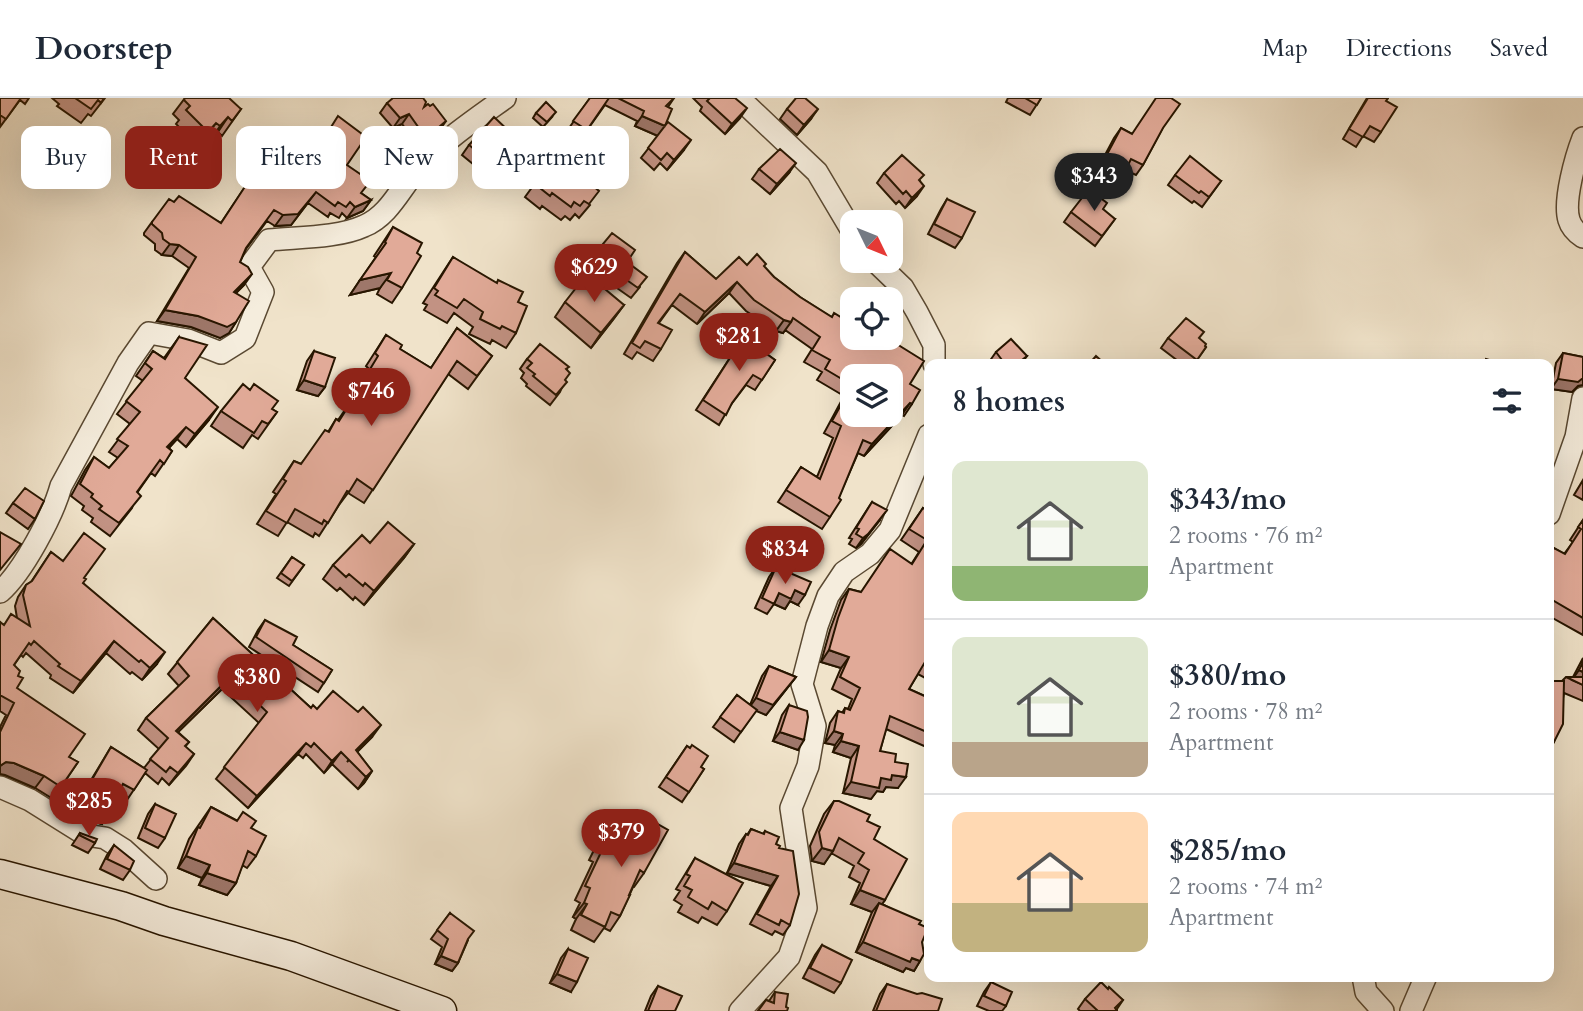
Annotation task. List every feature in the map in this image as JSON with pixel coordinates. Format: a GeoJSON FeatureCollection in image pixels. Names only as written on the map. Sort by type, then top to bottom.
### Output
{"type":"FeatureCollection","features":[{"type":"Feature","properties":{"kind":"main road"},"geometry":{"type":"LineString","coordinates":[[0,874],[291,956],[406,1004],[442,1011]]}},
{"type":"Feature","properties":{"kind":"street"},"geometry":{"type":"LineString","coordinates":[[0,592],[32,549],[55,507],[61,486],[128,363],[149,333],[188,340],[221,354],[245,338],[262,292],[249,267],[269,240],[319,236],[361,228],[376,220],[421,165],[475,119],[505,98]]}},
{"type":"Feature","properties":{"kind":"street"},"geometry":{"type":"LineString","coordinates":[[739,98],[817,172],[840,211]]}},
{"type":"Feature","properties":{"kind":"street"},"geometry":{"type":"LineString","coordinates":[[1583,138],[1573,169],[1569,220],[1583,237]]}},
{"type":"Feature","properties":{"kind":"street"},"geometry":{"type":"LineString","coordinates":[[887,273],[903,288],[917,312],[934,345],[934,359]]}},
{"type":"Feature","properties":{"kind":"street"},"geometry":{"type":"LineString","coordinates":[[1554,504],[1575,461],[1583,398]]}},
{"type":"Feature","properties":{"kind":"street"},"geometry":{"type":"LineString","coordinates":[[740,1011],[789,957],[806,908],[791,808],[808,766],[815,726],[802,684],[817,626],[828,596],[844,572],[870,554],[890,530],[924,447]]}},
{"type":"Feature","properties":{"kind":"street"},"geometry":{"type":"LineString","coordinates":[[0,787],[38,805],[86,835],[105,838],[124,850],[156,879]]}},
{"type":"Feature","properties":{"kind":"street"},"geometry":{"type":"LineString","coordinates":[[1364,982],[1366,992],[1383,1011]]}},
{"type":"Feature","properties":{"kind":"street"},"geometry":{"type":"LineString","coordinates":[[1411,1011],[1423,982]]}},
{"type":"Feature","properties":{"kind":"building"},"geometry":{"type":"Polygon","coordinates":[[[0,98],[21,98],[6,119],[0,115],[0,98]]]}},
{"type":"Feature","properties":{"kind":"building"},"geometry":{"type":"Polygon","coordinates":[[[75,98],[104,98],[101,103],[98,100],[91,109],[75,98]]]}},
{"type":"Feature","properties":{"kind":"building"},"geometry":{"type":"Polygon","coordinates":[[[229,98],[241,109],[232,121],[228,117],[220,126],[216,123],[213,126],[202,126],[186,110],[190,106],[184,100],[229,98]]]}},
{"type":"Feature","properties":{"kind":"building"},"geometry":{"type":"Polygon","coordinates":[[[393,98],[423,98],[426,102],[424,107],[433,104],[446,121],[440,126],[418,126],[409,114],[400,118],[387,103],[393,98]]]}},
{"type":"Feature","properties":{"kind":"building"},"geometry":{"type":"Polygon","coordinates":[[[590,98],[609,98],[590,126],[581,126],[573,121],[590,98]]]}},
{"type":"Feature","properties":{"kind":"building"},"geometry":{"type":"Polygon","coordinates":[[[618,98],[674,98],[666,106],[672,109],[665,126],[642,116],[644,111],[618,98]]]}},
{"type":"Feature","properties":{"kind":"building"},"geometry":{"type":"Polygon","coordinates":[[[710,98],[735,98],[747,108],[732,124],[707,101],[710,98]]]}},
{"type":"Feature","properties":{"kind":"building"},"geometry":{"type":"Polygon","coordinates":[[[796,98],[805,98],[818,109],[804,125],[787,109],[796,98]]]}},
{"type":"Feature","properties":{"kind":"building"},"geometry":{"type":"Polygon","coordinates":[[[1025,98],[1041,98],[1037,105],[1025,98]]]}},
{"type":"Feature","properties":{"kind":"building"},"geometry":{"type":"Polygon","coordinates":[[[1156,98],[1171,98],[1180,104],[1143,165],[1131,159],[1125,171],[1104,160],[1121,128],[1132,134],[1156,98]]]}},
{"type":"Feature","properties":{"kind":"building"},"geometry":{"type":"Polygon","coordinates":[[[1368,98],[1388,98],[1386,101],[1397,107],[1381,132],[1370,126],[1363,137],[1349,129],[1368,98]]]}},
{"type":"Feature","properties":{"kind":"building"},"geometry":{"type":"Polygon","coordinates":[[[546,102],[556,112],[547,122],[536,113],[546,102]]]}},
{"type":"Feature","properties":{"kind":"building"},"geometry":{"type":"Polygon","coordinates":[[[338,116],[360,132],[360,146],[347,165],[360,174],[360,189],[364,189],[361,193],[371,200],[355,207],[350,202],[346,207],[338,202],[335,206],[316,192],[298,214],[283,215],[274,210],[246,248],[240,262],[248,267],[252,274],[234,292],[249,301],[236,322],[227,327],[198,316],[165,310],[196,257],[179,245],[170,244],[163,239],[162,233],[152,224],[169,199],[174,202],[179,196],[221,223],[243,189],[346,189],[346,126],[332,126],[338,116]]]}},
{"type":"Feature","properties":{"kind":"building"},"geometry":{"type":"Polygon","coordinates":[[[494,117],[504,126],[486,126],[494,117]]]}},
{"type":"Feature","properties":{"kind":"building"},"geometry":{"type":"Polygon","coordinates":[[[668,122],[691,140],[674,160],[667,153],[661,160],[648,148],[668,122]]]}},
{"type":"Feature","properties":{"kind":"building"},"geometry":{"type":"Polygon","coordinates":[[[780,149],[796,163],[777,184],[759,169],[780,149]]]}},
{"type":"Feature","properties":{"kind":"building"},"geometry":{"type":"Polygon","coordinates":[[[902,155],[924,175],[919,180],[924,186],[912,198],[906,191],[903,194],[884,173],[902,155]]]}},
{"type":"Feature","properties":{"kind":"building"},"geometry":{"type":"Polygon","coordinates":[[[1190,156],[1221,181],[1209,197],[1175,175],[1190,156]]]}},
{"type":"Feature","properties":{"kind":"building"},"geometry":{"type":"Polygon","coordinates":[[[541,189],[599,191],[589,204],[584,201],[580,206],[574,202],[571,207],[552,193],[550,196],[541,189]]]}},
{"type":"Feature","properties":{"kind":"building"},"geometry":{"type":"Polygon","coordinates":[[[1089,189],[1107,203],[1103,209],[1115,219],[1102,236],[1071,212],[1089,189]]]}},
{"type":"Feature","properties":{"kind":"building"},"geometry":{"type":"Polygon","coordinates":[[[947,199],[975,212],[962,238],[934,224],[947,199]]]}},
{"type":"Feature","properties":{"kind":"building"},"geometry":{"type":"Polygon","coordinates":[[[393,227],[422,243],[417,253],[421,256],[402,288],[387,280],[391,273],[360,280],[386,243],[393,227]]]}},
{"type":"Feature","properties":{"kind":"building"},"geometry":{"type":"Polygon","coordinates":[[[612,233],[635,250],[627,262],[647,277],[638,288],[593,256],[612,233]]]}},
{"type":"Feature","properties":{"kind":"building"},"geometry":{"type":"Polygon","coordinates":[[[685,252],[716,279],[739,257],[747,265],[757,254],[774,277],[800,297],[832,317],[834,313],[840,317],[840,350],[903,348],[924,361],[910,384],[920,390],[912,404],[903,411],[903,364],[840,364],[840,378],[825,369],[830,360],[812,350],[820,337],[793,318],[791,322],[784,320],[754,300],[737,282],[705,312],[680,294],[658,323],[672,330],[661,349],[645,341],[640,348],[632,343],[685,252]]]}},
{"type":"Feature","properties":{"kind":"building"},"geometry":{"type":"Polygon","coordinates":[[[453,257],[497,283],[498,280],[523,292],[518,302],[527,306],[516,333],[480,319],[483,312],[464,299],[457,308],[435,295],[438,291],[434,288],[453,257]]]}},
{"type":"Feature","properties":{"kind":"building"},"geometry":{"type":"Polygon","coordinates":[[[587,274],[624,305],[601,333],[565,302],[587,274]]]}},
{"type":"Feature","properties":{"kind":"building"},"geometry":{"type":"Polygon","coordinates":[[[1186,318],[1204,332],[1199,338],[1206,347],[1196,359],[1168,338],[1186,318]]]}},
{"type":"Feature","properties":{"kind":"building"},"geometry":{"type":"Polygon","coordinates":[[[457,328],[492,356],[477,376],[457,361],[373,490],[357,479],[328,523],[324,520],[322,524],[295,509],[287,523],[266,511],[286,481],[283,479],[294,461],[301,464],[325,430],[329,432],[336,419],[339,421],[356,394],[351,391],[361,377],[364,379],[378,356],[375,353],[386,335],[402,345],[400,349],[431,368],[457,328]]]}},
{"type":"Feature","properties":{"kind":"building"},"geometry":{"type":"Polygon","coordinates":[[[746,333],[767,347],[764,352],[775,360],[762,380],[753,375],[726,415],[703,400],[746,333]]]}},
{"type":"Feature","properties":{"kind":"building"},"geometry":{"type":"Polygon","coordinates":[[[179,337],[207,345],[185,378],[218,407],[195,434],[186,427],[167,447],[172,451],[164,464],[160,460],[137,492],[141,496],[119,523],[99,509],[102,506],[91,497],[93,494],[80,484],[94,457],[109,468],[128,446],[117,439],[140,412],[126,401],[152,369],[145,363],[153,351],[165,359],[179,337]]]}},
{"type":"Feature","properties":{"kind":"building"},"geometry":{"type":"Polygon","coordinates":[[[1011,339],[1027,356],[1023,359],[1001,359],[996,352],[1011,339]]]}},
{"type":"Feature","properties":{"kind":"building"},"geometry":{"type":"Polygon","coordinates":[[[540,344],[569,367],[566,369],[570,373],[565,380],[567,382],[556,395],[527,368],[532,363],[527,359],[540,344]]]}},
{"type":"Feature","properties":{"kind":"building"},"geometry":{"type":"Polygon","coordinates":[[[314,351],[335,358],[325,387],[304,380],[314,351]]]}},
{"type":"Feature","properties":{"kind":"building"},"geometry":{"type":"Polygon","coordinates":[[[1563,353],[1583,357],[1583,378],[1578,382],[1558,379],[1563,353]]]}},
{"type":"Feature","properties":{"kind":"building"},"geometry":{"type":"Polygon","coordinates":[[[243,384],[250,390],[254,384],[278,401],[272,409],[277,412],[268,424],[262,421],[254,433],[221,411],[243,384]]]}},
{"type":"Feature","properties":{"kind":"building"},"geometry":{"type":"Polygon","coordinates":[[[840,407],[840,425],[832,421],[840,407]]]}},
{"type":"Feature","properties":{"kind":"building"},"geometry":{"type":"Polygon","coordinates":[[[841,427],[888,427],[872,444],[863,440],[839,498],[841,500],[830,517],[786,490],[801,467],[820,479],[841,427]]]}},
{"type":"Feature","properties":{"kind":"building"},"geometry":{"type":"Polygon","coordinates":[[[25,488],[44,501],[35,519],[13,503],[25,488]]]}},
{"type":"Feature","properties":{"kind":"building"},"geometry":{"type":"Polygon","coordinates":[[[872,502],[887,510],[863,538],[856,534],[859,529],[856,528],[872,502]]]}},
{"type":"Feature","properties":{"kind":"building"},"geometry":{"type":"Polygon","coordinates":[[[923,508],[924,509],[924,538],[909,529],[923,508]]]}},
{"type":"Feature","properties":{"kind":"building"},"geometry":{"type":"Polygon","coordinates":[[[1583,520],[1583,618],[1554,601],[1554,548],[1565,554],[1581,529],[1578,527],[1583,520]]]}},
{"type":"Feature","properties":{"kind":"building"},"geometry":{"type":"Polygon","coordinates":[[[388,522],[414,544],[374,591],[349,574],[346,577],[333,565],[362,535],[370,543],[388,522]]]}},
{"type":"Feature","properties":{"kind":"building"},"geometry":{"type":"Polygon","coordinates":[[[0,532],[21,544],[0,570],[0,532]]]}},
{"type":"Feature","properties":{"kind":"building"},"geometry":{"type":"Polygon","coordinates":[[[84,533],[105,549],[83,583],[165,652],[150,668],[114,641],[81,681],[58,666],[60,664],[34,641],[31,645],[29,643],[14,665],[20,671],[18,676],[23,678],[17,688],[85,734],[69,757],[78,762],[61,787],[14,763],[6,762],[0,766],[0,732],[14,703],[0,695],[0,622],[4,625],[11,614],[30,626],[23,595],[26,585],[32,581],[51,552],[63,561],[84,533]]]}},
{"type":"Feature","properties":{"kind":"building"},"geometry":{"type":"Polygon","coordinates":[[[924,545],[924,664],[909,689],[924,696],[924,731],[890,716],[880,751],[896,754],[895,762],[908,764],[906,777],[892,775],[891,780],[881,778],[879,788],[851,782],[859,746],[841,741],[843,734],[834,731],[838,711],[844,713],[845,708],[850,710],[860,688],[840,677],[849,657],[829,650],[849,589],[861,592],[890,549],[912,564],[924,545]]]}},
{"type":"Feature","properties":{"kind":"building"},"geometry":{"type":"Polygon","coordinates":[[[292,557],[304,565],[292,581],[281,573],[292,557]]]}},
{"type":"Feature","properties":{"kind":"building"},"geometry":{"type":"Polygon","coordinates":[[[776,567],[811,582],[805,595],[795,590],[791,599],[779,593],[774,604],[762,598],[776,567]]]}},
{"type":"Feature","properties":{"kind":"building"},"geometry":{"type":"Polygon","coordinates":[[[213,618],[311,708],[313,705],[317,709],[333,691],[358,712],[363,707],[381,725],[356,750],[372,771],[366,777],[341,752],[332,761],[314,743],[311,747],[306,743],[257,796],[224,767],[267,712],[230,677],[176,731],[189,742],[185,746],[194,754],[178,773],[170,767],[166,772],[150,759],[168,738],[146,718],[189,676],[177,662],[213,618]]]}},
{"type":"Feature","properties":{"kind":"building"},"geometry":{"type":"Polygon","coordinates":[[[265,620],[297,637],[293,645],[332,670],[324,683],[256,637],[265,620]]]}},
{"type":"Feature","properties":{"kind":"building"},"geometry":{"type":"Polygon","coordinates":[[[769,666],[796,677],[773,705],[756,698],[769,666]]]}},
{"type":"Feature","properties":{"kind":"building"},"geometry":{"type":"Polygon","coordinates":[[[1566,677],[1583,677],[1583,685],[1566,677]]]}},
{"type":"Feature","properties":{"kind":"building"},"geometry":{"type":"Polygon","coordinates":[[[1554,681],[1564,681],[1563,724],[1554,742],[1554,681]]]}},
{"type":"Feature","properties":{"kind":"building"},"geometry":{"type":"Polygon","coordinates":[[[737,695],[757,710],[741,732],[720,717],[737,695]]]}},
{"type":"Feature","properties":{"kind":"building"},"geometry":{"type":"Polygon","coordinates":[[[789,705],[807,711],[804,740],[780,732],[789,705]]]}},
{"type":"Feature","properties":{"kind":"building"},"geometry":{"type":"Polygon","coordinates":[[[692,745],[708,756],[701,767],[704,769],[689,792],[666,777],[687,746],[690,748],[692,745]]]}},
{"type":"Feature","properties":{"kind":"building"},"geometry":{"type":"Polygon","coordinates":[[[111,747],[147,770],[134,790],[123,784],[109,814],[92,809],[95,802],[83,795],[111,747]]]}},
{"type":"Feature","properties":{"kind":"building"},"geometry":{"type":"Polygon","coordinates":[[[834,801],[870,815],[867,821],[880,827],[874,839],[907,859],[885,900],[860,890],[869,870],[858,863],[864,853],[839,838],[833,851],[822,848],[819,832],[834,801]]]}},
{"type":"Feature","properties":{"kind":"building"},"geometry":{"type":"Polygon","coordinates":[[[155,804],[176,814],[165,838],[145,828],[155,804]]]}},
{"type":"Feature","properties":{"kind":"building"},"geometry":{"type":"Polygon","coordinates":[[[211,807],[237,821],[243,812],[256,821],[251,828],[266,836],[256,856],[248,851],[236,883],[207,873],[210,865],[186,856],[198,827],[200,828],[211,807]]]}},
{"type":"Feature","properties":{"kind":"building"},"geometry":{"type":"Polygon","coordinates":[[[640,814],[668,830],[644,873],[640,870],[620,916],[611,912],[605,927],[581,915],[587,904],[584,903],[590,888],[585,886],[603,848],[599,845],[607,831],[625,841],[640,814]]]}},
{"type":"Feature","properties":{"kind":"building"},"geometry":{"type":"Polygon","coordinates":[[[751,829],[779,837],[776,844],[779,848],[793,851],[799,894],[790,925],[781,920],[779,925],[757,914],[778,876],[734,863],[746,834],[748,835],[751,829]]]}},
{"type":"Feature","properties":{"kind":"building"},"geometry":{"type":"Polygon","coordinates":[[[80,833],[97,839],[95,843],[79,835],[80,833]]]}},
{"type":"Feature","properties":{"kind":"building"},"geometry":{"type":"Polygon","coordinates":[[[114,845],[134,861],[130,870],[107,859],[114,845]]]}},
{"type":"Feature","properties":{"kind":"building"},"geometry":{"type":"Polygon","coordinates":[[[695,858],[743,883],[727,911],[712,902],[708,909],[688,897],[692,890],[684,886],[690,876],[686,874],[695,858]]]}},
{"type":"Feature","properties":{"kind":"building"},"geometry":{"type":"Polygon","coordinates":[[[879,903],[921,921],[919,924],[924,926],[924,954],[920,961],[912,958],[910,962],[863,942],[879,903]]]}},
{"type":"Feature","properties":{"kind":"building"},"geometry":{"type":"Polygon","coordinates":[[[450,913],[474,931],[458,963],[441,956],[448,939],[437,930],[450,913]]]}},
{"type":"Feature","properties":{"kind":"building"},"geometry":{"type":"Polygon","coordinates":[[[822,945],[852,960],[841,983],[810,968],[822,945]]]}},
{"type":"Feature","properties":{"kind":"building"},"geometry":{"type":"Polygon","coordinates":[[[568,949],[588,958],[577,982],[557,974],[568,949]]]}},
{"type":"Feature","properties":{"kind":"building"},"geometry":{"type":"Polygon","coordinates":[[[991,982],[1012,992],[1006,1006],[984,996],[991,982]]]}},
{"type":"Feature","properties":{"kind":"building"},"geometry":{"type":"Polygon","coordinates":[[[1101,982],[1123,1000],[1115,1008],[1117,1011],[1098,1011],[1085,999],[1101,982]]]}},
{"type":"Feature","properties":{"kind":"building"},"geometry":{"type":"Polygon","coordinates":[[[887,984],[942,999],[938,1011],[876,1011],[887,984]]]}},
{"type":"Feature","properties":{"kind":"building"},"geometry":{"type":"Polygon","coordinates":[[[658,986],[682,996],[675,1011],[648,1011],[658,986]]]}},
{"type":"Feature","properties":{"kind":"building"},"geometry":{"type":"Polygon","coordinates":[[[775,992],[788,994],[787,1011],[758,1011],[766,1000],[774,1003],[775,992]]]}}]}
